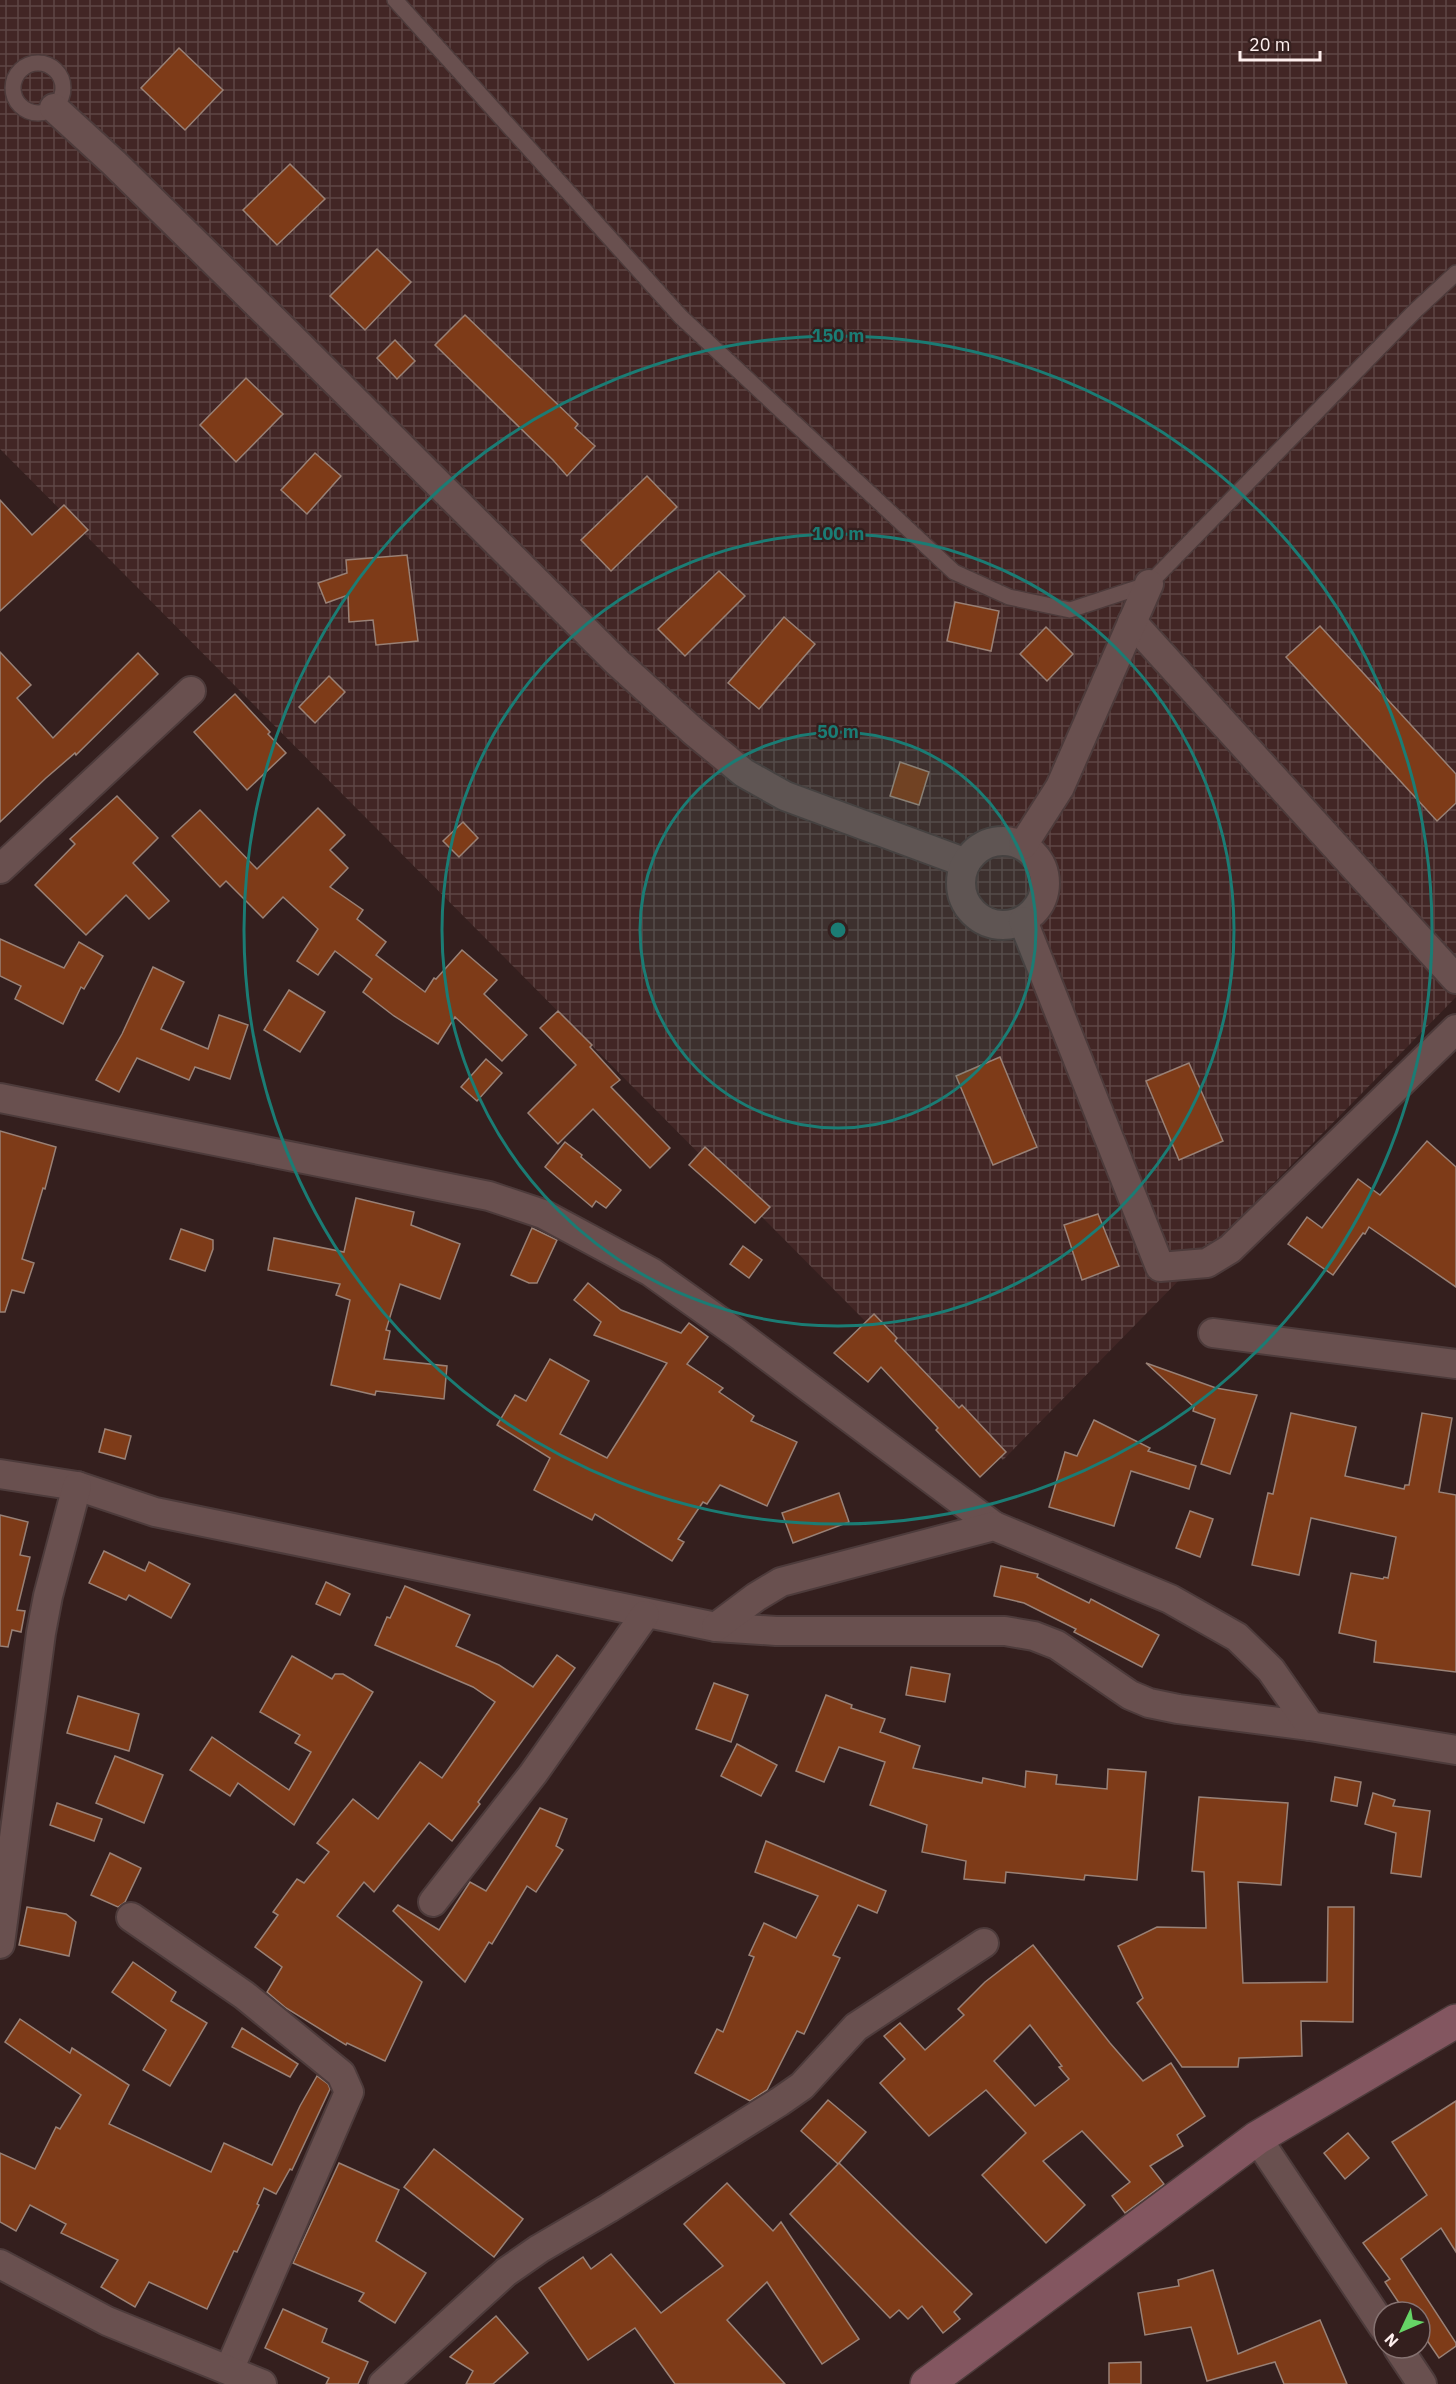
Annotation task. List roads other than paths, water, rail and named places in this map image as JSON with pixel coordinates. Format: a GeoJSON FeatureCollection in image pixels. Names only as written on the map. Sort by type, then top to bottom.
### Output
{"type":"FeatureCollection","features":[{"type":"Feature","properties":{"kind":"main road"},"geometry":{"type":"LineString","coordinates":[[927,2384],[1257,2138],[1456,2021]]}},
{"type":"Feature","properties":{"kind":"street"},"geometry":{"type":"LineString","coordinates":[[54,108],[114,163],[617,662],[693,731],[744,773],[785,796],[966,863]]}},
{"type":"Feature","properties":{"kind":"street"},"geometry":{"type":"LineString","coordinates":[[1023,845],[1060,787],[1149,584]]}},
{"type":"Feature","properties":{"kind":"street"},"geometry":{"type":"LineString","coordinates":[[1132,622],[1456,979]]}},
{"type":"Feature","properties":{"kind":"street"},"geometry":{"type":"LineString","coordinates":[[0,869],[191,691]]}},
{"type":"Feature","properties":{"kind":"street"},"geometry":{"type":"LineString","coordinates":[[997,841],[1010,841],[1023,845],[1041,864],[1045,876],[1045,889],[1041,902],[1034,913],[1023,921],[1010,925],[997,925],[984,921],[973,913],[966,902],[962,889],[962,876],[966,863],[973,853],[984,845],[997,841]]}},
{"type":"Feature","properties":{"kind":"street"},"geometry":{"type":"LineString","coordinates":[[1023,921],[1160,1267],[1207,1263],[1230,1249],[1456,1029]]}},
{"type":"Feature","properties":{"kind":"street"},"geometry":{"type":"LineString","coordinates":[[0,1098],[489,1196],[543,1214],[651,1272],[738,1334],[994,1526],[1170,1599],[1237,1637],[1271,1670],[1310,1726]]}},
{"type":"Feature","properties":{"kind":"street"},"geometry":{"type":"LineString","coordinates":[[1213,1333],[1456,1364]]}},
{"type":"Feature","properties":{"kind":"street"},"geometry":{"type":"LineString","coordinates":[[0,1474],[77,1486],[155,1512],[716,1628],[776,1631],[1005,1631],[1034,1636],[1057,1646],[1130,1695],[1149,1703],[1456,1750]]}},
{"type":"Feature","properties":{"kind":"street"},"geometry":{"type":"LineString","coordinates":[[0,1944],[41,1633],[48,1596],[77,1486]]}},
{"type":"Feature","properties":{"kind":"street"},"geometry":{"type":"LineString","coordinates":[[716,1628],[756,1597],[781,1582],[994,1526]]}},
{"type":"Feature","properties":{"kind":"street"},"geometry":{"type":"LineString","coordinates":[[433,1902],[533,1774],[645,1614]]}},
{"type":"Feature","properties":{"kind":"street"},"geometry":{"type":"LineString","coordinates":[[131,1917],[244,1995],[340,2074],[349,2092],[228,2370]]}},
{"type":"Feature","properties":{"kind":"street"},"geometry":{"type":"LineString","coordinates":[[383,2384],[506,2272],[779,2102],[802,2086],[856,2027],[984,1943]]}},
{"type":"Feature","properties":{"kind":"street"},"geometry":{"type":"LineString","coordinates":[[1257,2138],[1372,2310]]}},
{"type":"Feature","properties":{"kind":"street"},"geometry":{"type":"LineString","coordinates":[[0,2264],[107,2321],[262,2384]]}},
{"type":"Feature","properties":{"kind":"street"},"geometry":{"type":"LineString","coordinates":[[1406,2360],[1422,2384]]}},
{"type":"Feature","properties":{"kind":"lane"},"geometry":{"type":"LineString","coordinates":[[395,0],[681,317],[954,572],[1009,597],[1070,610],[1149,584],[1415,311],[1456,273]]}}]}
